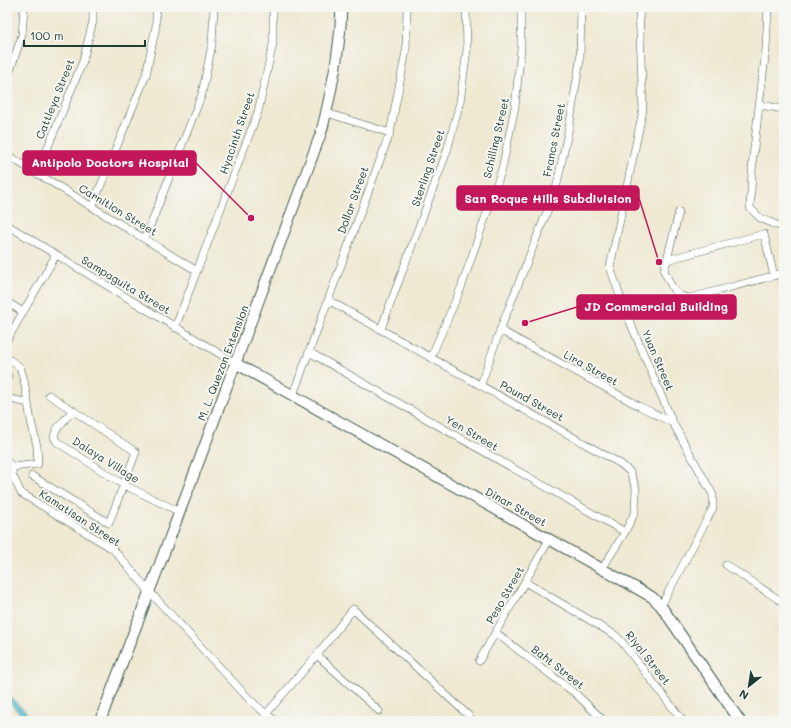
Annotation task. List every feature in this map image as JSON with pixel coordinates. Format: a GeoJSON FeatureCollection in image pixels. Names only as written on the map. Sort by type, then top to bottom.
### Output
{"type":"FeatureCollection","features":[{"type":"Feature","properties":{"kind":"main road","name":"M. L. Quezon Extension"},"geometry":{"type":"LineString","coordinates":[[100,721],[262,294],[327,113],[342,23],[341,7]]}},
{"type":"Feature","properties":{"kind":"main road","name":"Dinar Street"},"geometry":{"type":"LineString","coordinates":[[235,363],[652,597],[661,606],[740,721]]}},
{"type":"Feature","properties":{"kind":"street"},"geometry":{"type":"LineString","coordinates":[[7,80],[22,35],[24,7]]}},
{"type":"Feature","properties":{"kind":"street","name":"Cattleya Street"},"geometry":{"type":"LineString","coordinates":[[37,174],[83,60],[93,21],[93,7]]}},
{"type":"Feature","properties":{"kind":"street"},"geometry":{"type":"LineString","coordinates":[[92,207],[146,75],[156,26],[156,7]]}},
{"type":"Feature","properties":{"kind":"street"},"geometry":{"type":"LineString","coordinates":[[145,239],[202,94],[212,44],[214,7]]}},
{"type":"Feature","properties":{"kind":"street","name":"Hyacinth Street"},"geometry":{"type":"LineString","coordinates":[[175,328],[258,112],[273,44],[273,7]]}},
{"type":"Feature","properties":{"kind":"street","name":"Dollar Street"},"geometry":{"type":"LineString","coordinates":[[292,395],[390,133],[406,51],[407,7]]}},
{"type":"Feature","properties":{"kind":"street","name":"Sterling Street"},"geometry":{"type":"LineString","coordinates":[[380,329],[447,151],[460,102],[467,50],[466,7]]}},
{"type":"Feature","properties":{"kind":"street","name":"Schilling Street"},"geometry":{"type":"LineString","coordinates":[[431,357],[461,288],[502,169],[516,107],[521,48],[521,7]]}},
{"type":"Feature","properties":{"kind":"street","name":"Francs Street"},"geometry":{"type":"LineString","coordinates":[[480,384],[556,189],[570,122],[580,60],[581,7]]}},
{"type":"Feature","properties":{"kind":"street","name":"Yuan Street"},"geometry":{"type":"LineString","coordinates":[[639,7],[644,110],[610,267],[624,308],[672,423],[713,495],[713,508],[661,606]]}},
{"type":"Feature","properties":{"kind":"street"},"geometry":{"type":"LineString","coordinates":[[768,7],[766,50],[753,156],[750,208],[760,218],[784,228]]}},
{"type":"Feature","properties":{"kind":"street"},"geometry":{"type":"LineString","coordinates":[[760,105],[784,109]]}},
{"type":"Feature","properties":{"kind":"street"},"geometry":{"type":"LineString","coordinates":[[327,113],[390,133]]}},
{"type":"Feature","properties":{"kind":"street","name":"Carnition Street"},"geometry":{"type":"LineString","coordinates":[[7,155],[198,271]]}},
{"type":"Feature","properties":{"kind":"street"},"geometry":{"type":"LineString","coordinates":[[679,212],[664,271],[674,292],[682,298],[690,298],[784,273]]}},
{"type":"Feature","properties":{"kind":"street","name":"Sampaguita Street"},"geometry":{"type":"LineString","coordinates":[[7,225],[235,363]]}},
{"type":"Feature","properties":{"kind":"street"},"geometry":{"type":"LineString","coordinates":[[665,264],[670,259],[764,234],[774,276]]}},
{"type":"Feature","properties":{"kind":"street"},"geometry":{"type":"LineString","coordinates":[[7,340],[56,255]]}},
{"type":"Feature","properties":{"kind":"street","name":"Pound Street"},"geometry":{"type":"LineString","coordinates":[[328,300],[621,464],[630,472],[636,488],[635,512],[625,532],[602,569]]}},
{"type":"Feature","properties":{"kind":"street"},"geometry":{"type":"LineString","coordinates":[[7,302],[23,312]]}},
{"type":"Feature","properties":{"kind":"street","name":"Lira Street"},"geometry":{"type":"LineString","coordinates":[[500,330],[638,406],[672,423]]}},
{"type":"Feature","properties":{"kind":"street","name":"Yen Street"},"geometry":{"type":"LineString","coordinates":[[309,352],[625,532]]}},
{"type":"Feature","properties":{"kind":"street"},"geometry":{"type":"LineString","coordinates":[[7,358],[20,367],[37,446],[38,464],[11,473]]}},
{"type":"Feature","properties":{"kind":"street"},"geometry":{"type":"LineString","coordinates":[[32,476],[109,523],[136,452],[49,395]]}},
{"type":"Feature","properties":{"kind":"street"},"geometry":{"type":"LineString","coordinates":[[7,398],[28,403]]}},
{"type":"Feature","properties":{"kind":"street","name":"Dalaya Village"},"geometry":{"type":"LineString","coordinates":[[73,410],[56,430],[54,437],[58,442],[124,485],[180,512]]}},
{"type":"Feature","properties":{"kind":"street","name":"Kamatisan Street"},"geometry":{"type":"LineString","coordinates":[[7,461],[11,473],[22,493],[112,549],[250,700],[276,721]]}},
{"type":"Feature","properties":{"kind":"street","name":"Peso Street"},"geometry":{"type":"LineString","coordinates":[[479,661],[549,540]]}},
{"type":"Feature","properties":{"kind":"street"},"geometry":{"type":"LineString","coordinates":[[726,565],[784,603]]}},
{"type":"Feature","properties":{"kind":"street","name":"Riyal Street"},"geometry":{"type":"LineString","coordinates":[[525,582],[615,635],[683,721]]}},
{"type":"Feature","properties":{"kind":"street"},"geometry":{"type":"LineString","coordinates":[[266,714],[317,655],[353,609],[469,716],[470,718],[468,721]]}},
{"type":"Feature","properties":{"kind":"street","name":"Baht Street"},"geometry":{"type":"LineString","coordinates":[[496,633],[576,694],[604,721]]}},
{"type":"Feature","properties":{"kind":"street"},"geometry":{"type":"LineString","coordinates":[[317,655],[379,711]]}},
{"type":"Feature","properties":{"kind":"water"},"geometry":{"type":"Polygon","coordinates":[[[7,694],[29,715],[43,721],[30,720],[22,715],[7,700],[7,694]]]}},
{"type":"Feature","properties":{"kind":"place","name":"Antipolo Doctors Hospital"},"geometry":{"type":"Point","coordinates":[251,218]}},
{"type":"Feature","properties":{"kind":"place","name":"San Roque Hills Subdivision"},"geometry":{"type":"Point","coordinates":[659,262]}},
{"type":"Feature","properties":{"kind":"place","name":"JD Commercial Building"},"geometry":{"type":"Point","coordinates":[525,323]}}]}
